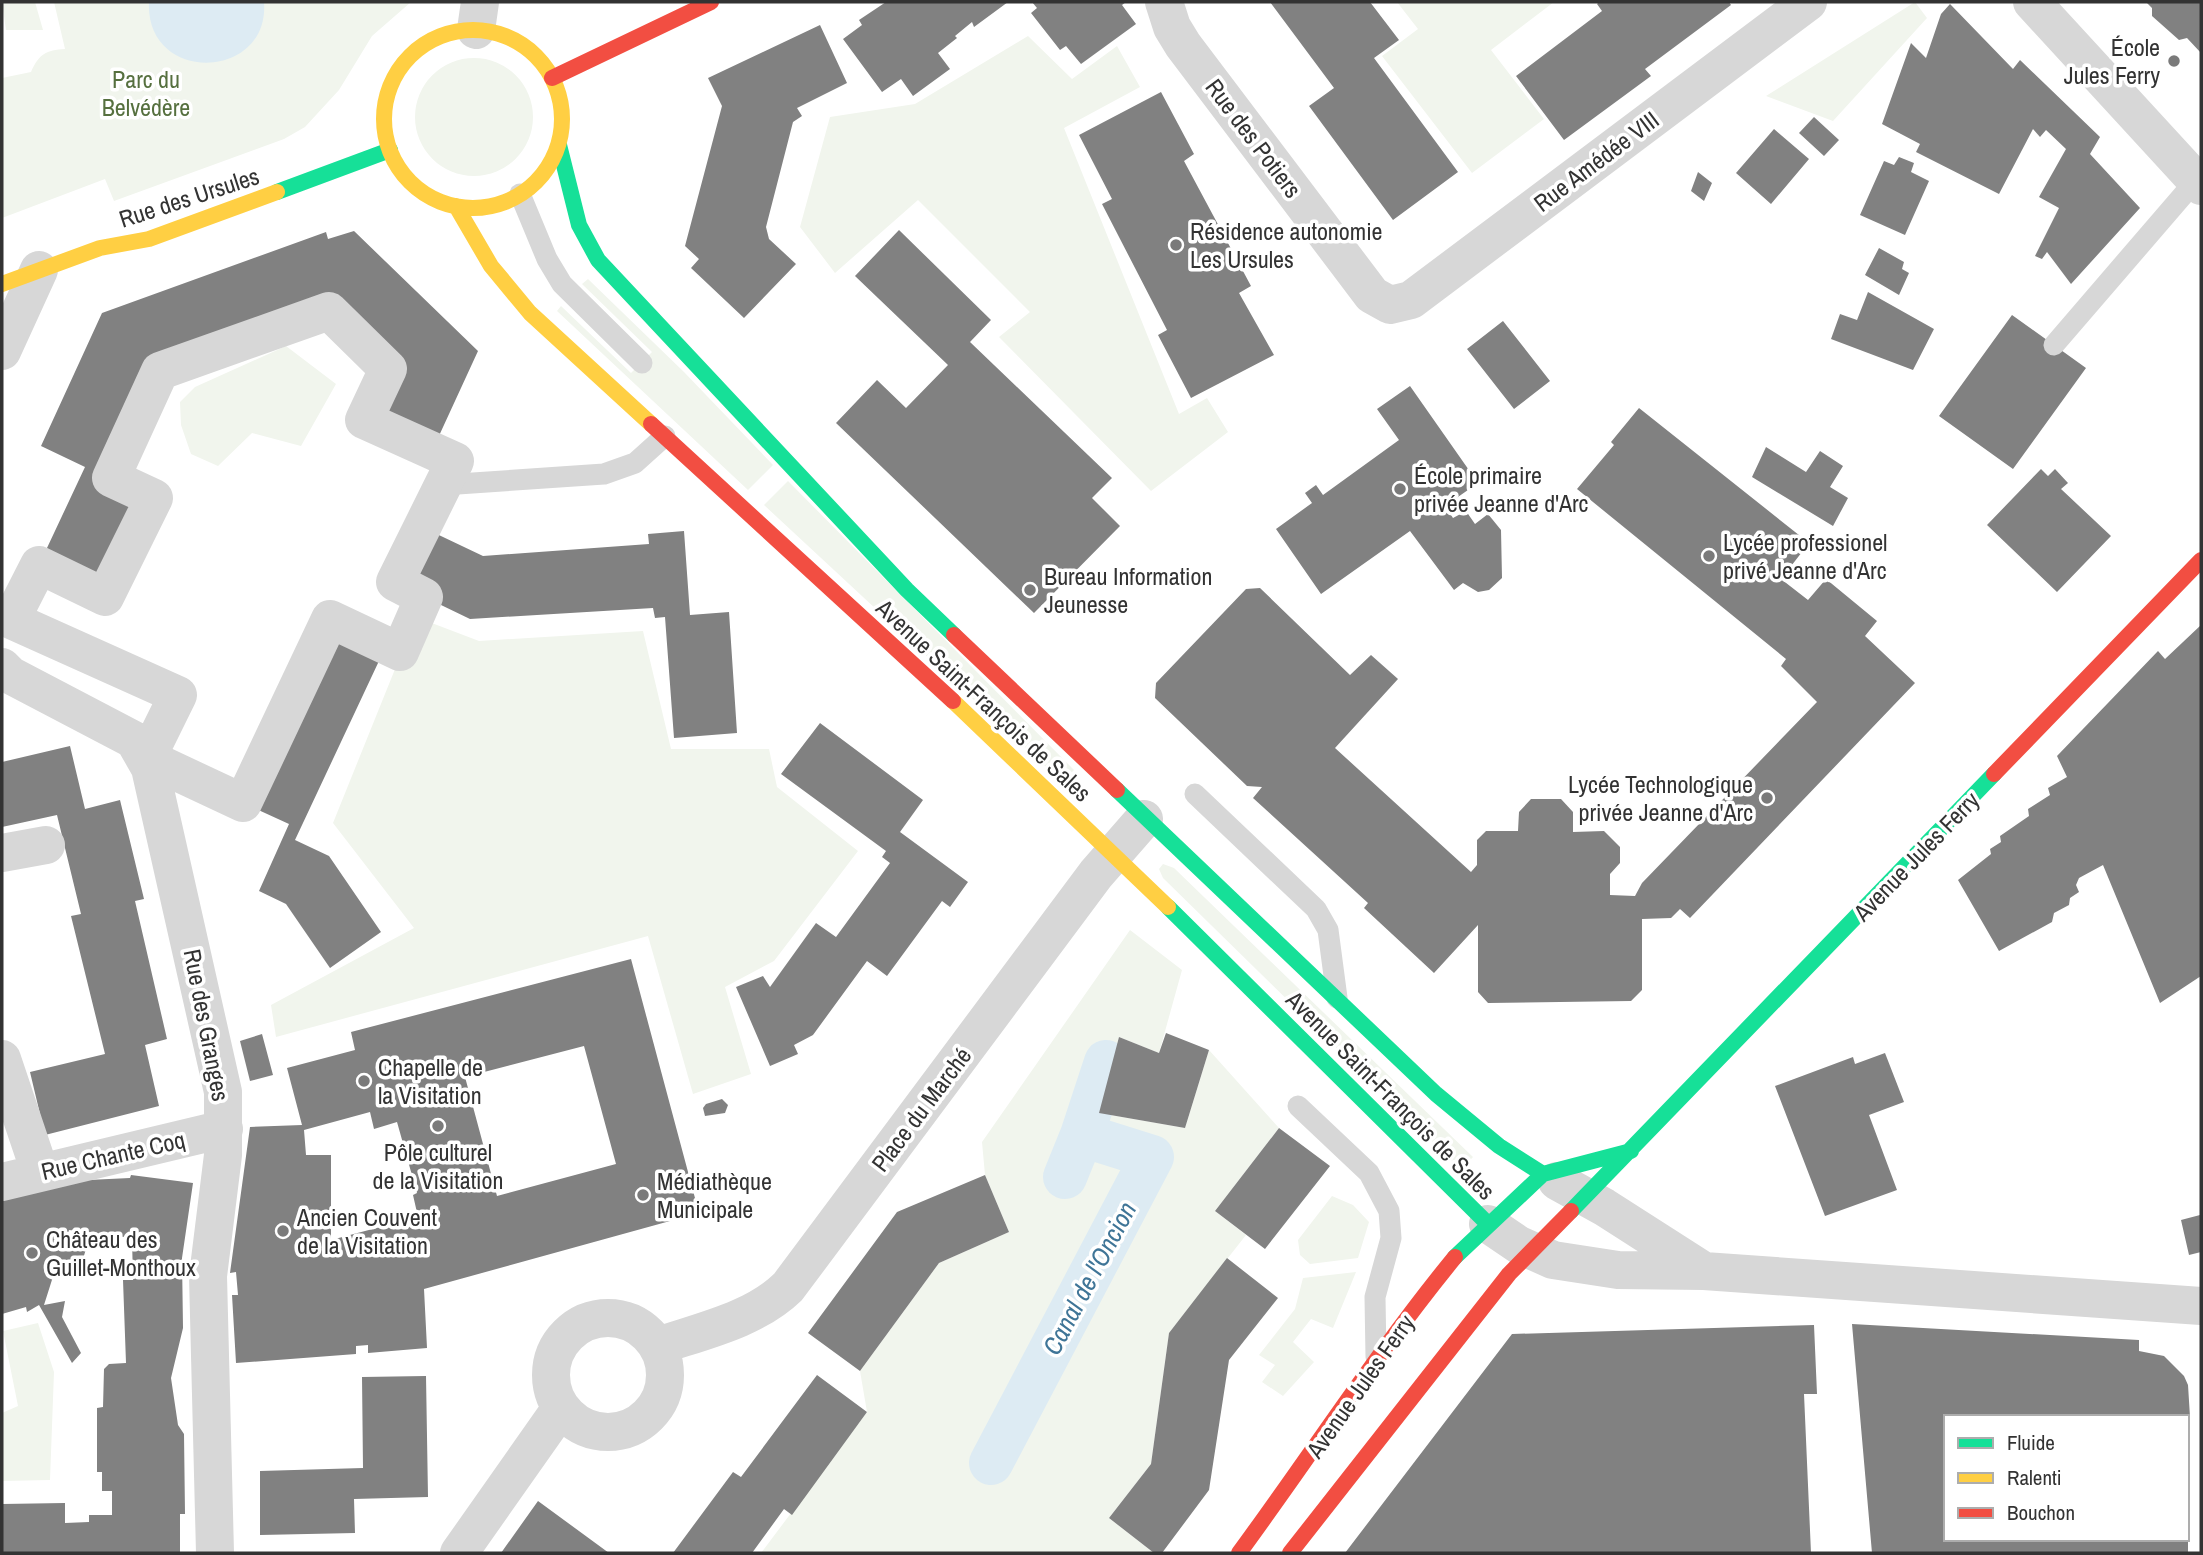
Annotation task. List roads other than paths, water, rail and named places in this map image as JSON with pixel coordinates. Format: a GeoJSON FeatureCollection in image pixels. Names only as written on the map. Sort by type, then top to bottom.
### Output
{"type":"FeatureCollection","features":[{"type":"Feature","properties":{"kind":"street"},"geometry":{"type":"LineString","coordinates":[[552,78],[711,2]]}},
{"type":"Feature","properties":{"kind":"street","name":"Rue des Potiers"},"geometry":{"type":"LineString","coordinates":[[1164,2],[1172,27],[1183,45],[1380,302]]}},
{"type":"Feature","properties":{"kind":"street","name":"Rue Amédée VIII"},"geometry":{"type":"LineString","coordinates":[[1380,302],[1390,305],[1410,300],[1808,2]]}},
{"type":"Feature","properties":{"kind":"street"},"geometry":{"type":"LineString","coordinates":[[2032,2],[2199,183]]}},
{"type":"Feature","properties":{"kind":"street"},"geometry":{"type":"LineString","coordinates":[[478,16],[521,44],[544,65],[552,78],[561,104],[559,145],[540,179],[520,194],[488,206],[456,206],[432,197],[411,182],[390,150],[386,136],[385,107],[401,67],[434,39],[478,16]]}},
{"type":"Feature","properties":{"kind":"street","name":"Avenue Saint-François de Sales"},"geometry":{"type":"LineString","coordinates":[[559,145],[579,225],[598,260],[907,590],[1144,819],[1466,1121],[1543,1174]]}},
{"type":"Feature","properties":{"kind":"street","name":"Rue des Ursules"},"geometry":{"type":"LineString","coordinates":[[2,284],[100,248],[149,239],[390,150]]}},
{"type":"Feature","properties":{"kind":"street","name":"Avenue Saint-François de Sales"},"geometry":{"type":"LineString","coordinates":[[456,206],[472,237],[513,295],[872,624],[1114,854],[1488,1224]]}},
{"type":"Feature","properties":{"kind":"street"},"geometry":{"type":"LineString","coordinates":[[2,351],[39,271]]}},
{"type":"Feature","properties":{"kind":"street"},"geometry":{"type":"LineString","coordinates":[[2,667],[10,675],[117,729],[134,740],[147,758],[243,803],[330,619],[400,652],[424,597],[395,582],[455,461],[365,420],[388,369],[329,311],[160,371],[111,478],[154,498],[105,597],[39,565],[11,620],[177,695],[147,758]]}},
{"type":"Feature","properties":{"kind":"street","name":"Avenue Jules Ferry"},"geometry":{"type":"LineString","coordinates":[[1290,1553],[1475,1314],[1531,1251],[1586,1198],[2201,560]]}},
{"type":"Feature","properties":{"kind":"street","name":"Rue des Granges"},"geometry":{"type":"LineString","coordinates":[[147,758],[222,1075],[224,1129],[208,1276],[215,1553]]}},
{"type":"Feature","properties":{"kind":"street","name":"Place du Marché"},"geometry":{"type":"LineString","coordinates":[[658,1346],[747,1315],[767,1304],[788,1287],[1114,854],[1144,819]]}},
{"type":"Feature","properties":{"kind":"street"},"geometry":{"type":"LineString","coordinates":[[2,853],[47,845]]}},
{"type":"Feature","properties":{"kind":"street"},"geometry":{"type":"LineString","coordinates":[[2,1059],[40,1172]]}},
{"type":"Feature","properties":{"kind":"street","name":"Rue Chante Coq"},"geometry":{"type":"LineString","coordinates":[[2,1182],[224,1129]]}},
{"type":"Feature","properties":{"kind":"street","name":"Avenue Jules Ferry"},"geometry":{"type":"LineString","coordinates":[[1239,1553],[1444,1267],[1543,1174],[1631,1151]]}},
{"type":"Feature","properties":{"kind":"street"},"geometry":{"type":"LineString","coordinates":[[1543,1174],[1704,1271]]}},
{"type":"Feature","properties":{"kind":"street"},"geometry":{"type":"LineString","coordinates":[[1488,1224],[1531,1251],[1576,1265],[1660,1272],[1704,1271],[2201,1306]]}},
{"type":"Feature","properties":{"kind":"street"},"geometry":{"type":"LineString","coordinates":[[603,1318],[624,1320],[644,1329],[658,1346],[665,1366],[664,1388],[655,1408],[639,1423],[619,1431],[597,1431],[577,1423],[561,1408],[552,1388],[554,1356],[565,1338],[582,1324],[603,1318]]}},
{"type":"Feature","properties":{"kind":"street"},"geometry":{"type":"LineString","coordinates":[[459,1553],[561,1408]]}},
{"type":"Feature","properties":{"kind":"lane"},"geometry":{"type":"LineString","coordinates":[[2054,345],[2199,183]]}},
{"type":"Feature","properties":{"kind":"lane"},"geometry":{"type":"LineString","coordinates":[[520,194],[547,259],[562,284],[642,363]]}},
{"type":"Feature","properties":{"kind":"lane"},"geometry":{"type":"LineString","coordinates":[[443,485],[604,474],[635,463],[665,436]]}},
{"type":"Feature","properties":{"kind":"lane"},"geometry":{"type":"LineString","coordinates":[[1195,794],[1316,909],[1328,930],[1337,1000]]}},
{"type":"Feature","properties":{"kind":"lane"},"geometry":{"type":"LineString","coordinates":[[1298,1106],[1369,1173],[1389,1211],[1391,1238],[1375,1297],[1376,1363]]}},
{"type":"Feature","properties":{"kind":"waterway","name":"Canal de l'Oncion"},"geometry":{"type":"LineString","coordinates":[[991,1463],[1152,1157],[1082,1135],[1106,1062]]}},
{"type":"Feature","properties":{"kind":"waterway","name":"Canal de l'Oncion"},"geometry":{"type":"LineString","coordinates":[[1065,1177],[1082,1135]]}},
{"type":"Feature","properties":{"kind":"place","name":"École Jules Ferry"},"geometry":{"type":"Point","coordinates":[2174,61]}},
{"type":"Feature","properties":{"kind":"place","name":"Résidence autonomie Les Ursules"},"geometry":{"type":"Point","coordinates":[1176,245]}},
{"type":"Feature","properties":{"kind":"place","name":"École primaire privée Jeanne d'Arc"},"geometry":{"type":"Point","coordinates":[1400,489]}},
{"type":"Feature","properties":{"kind":"place","name":"Lycée professionel privé Jeanne d'Arc"},"geometry":{"type":"Point","coordinates":[1709,556]}},
{"type":"Feature","properties":{"kind":"place","name":"Bureau Information Jeunesse"},"geometry":{"type":"Point","coordinates":[1030,590]}},
{"type":"Feature","properties":{"kind":"place","name":"Lycée Technologique privée Jeanne d'Arc"},"geometry":{"type":"Point","coordinates":[1767,798]}},
{"type":"Feature","properties":{"kind":"place","name":"Chapelle de la Visitation"},"geometry":{"type":"Point","coordinates":[364,1081]}},
{"type":"Feature","properties":{"kind":"place","name":"Pôle culturel de la Visitation"},"geometry":{"type":"Point","coordinates":[438,1126]}},
{"type":"Feature","properties":{"kind":"place","name":"Médiathèque Municipale"},"geometry":{"type":"Point","coordinates":[643,1195]}},
{"type":"Feature","properties":{"kind":"place","name":"Ancien Couvent de la Visitation"},"geometry":{"type":"Point","coordinates":[283,1231]}},
{"type":"Feature","properties":{"kind":"place","name":"Château des Guillet-Monthoux"},"geometry":{"type":"Point","coordinates":[32,1253]}},
{"type":"Feature","properties":{"kind":"park label","name":"Parc du Belvédère"},"geometry":{"type":"Point","coordinates":[146,93]}}]}
